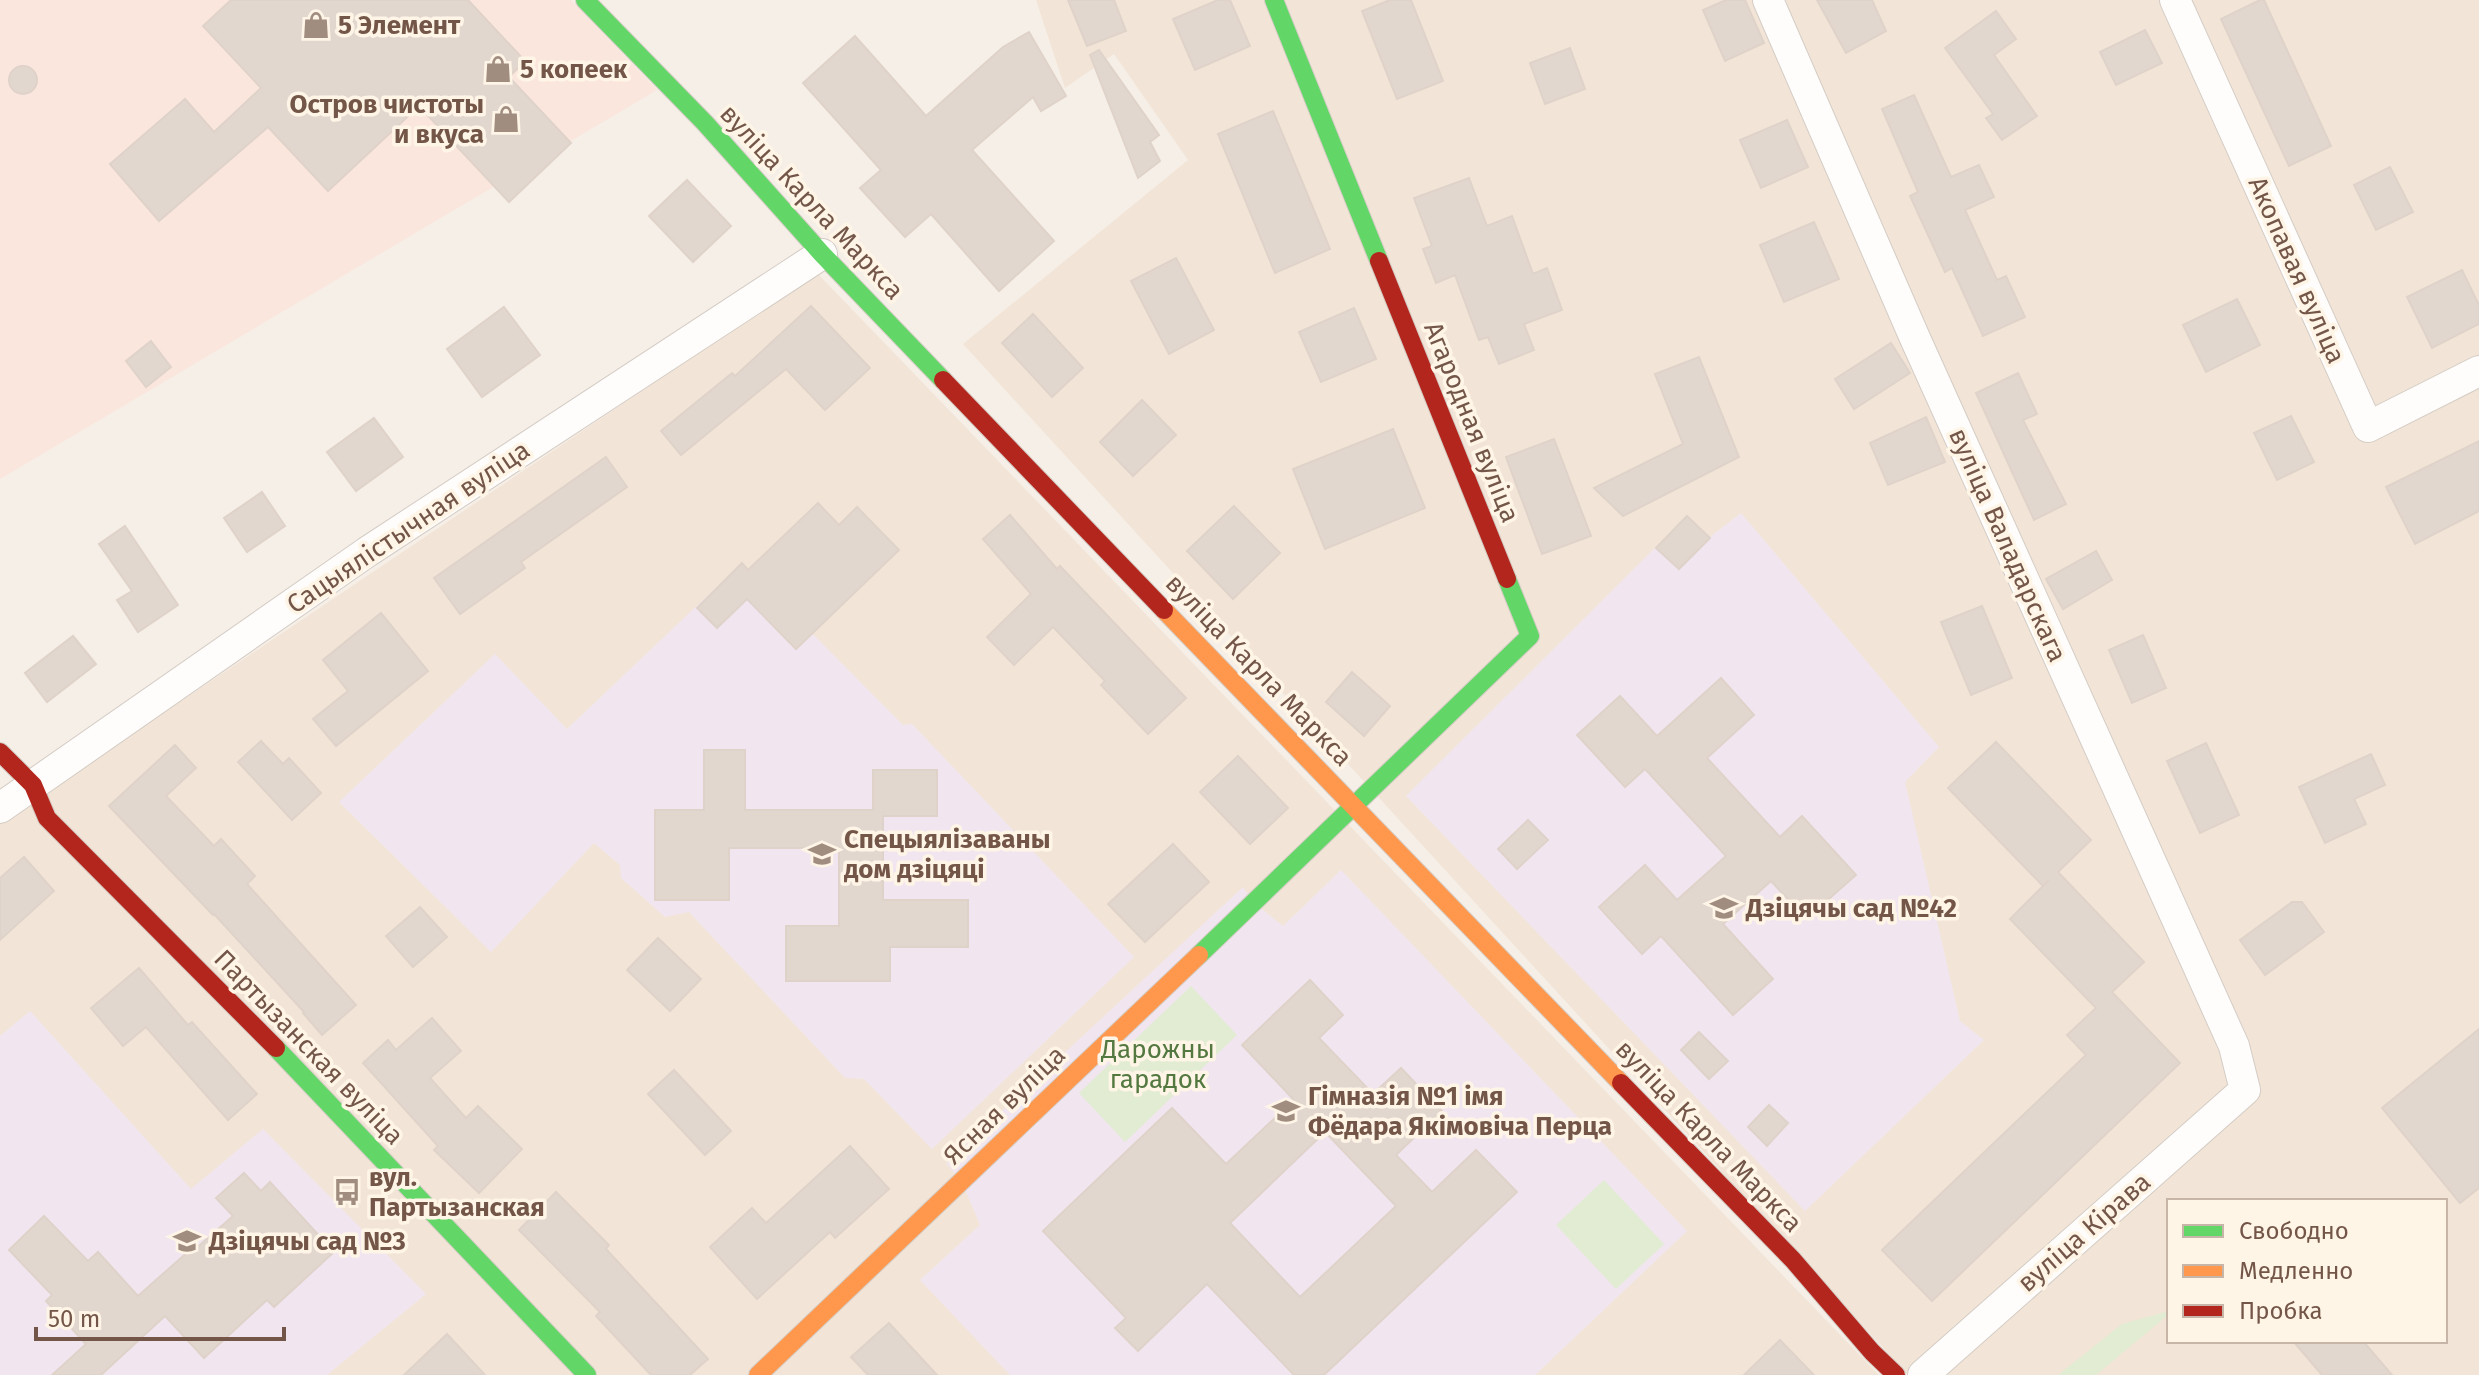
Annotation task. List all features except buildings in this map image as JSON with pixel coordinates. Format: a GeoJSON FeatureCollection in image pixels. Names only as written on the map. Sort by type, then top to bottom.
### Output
{"type":"FeatureCollection","features":[{"type":"Feature","properties":{"kind":"main road","name":"вуліца Карла Маркса"},"geometry":{"type":"LineString","coordinates":[[585,0],[705,123],[822,254],[1793,1260],[1872,1352],[1896,1375]]}},
{"type":"Feature","properties":{"kind":"main road","name":"Агародная вуліца"},"geometry":{"type":"LineString","coordinates":[[1274,0],[1530,636],[1354,806]]}},
{"type":"Feature","properties":{"kind":"main road","name":"Партызанская вуліца"},"geometry":{"type":"LineString","coordinates":[[0,752],[33,785],[47,818],[296,1068],[587,1375]]}},
{"type":"Feature","properties":{"kind":"main road","name":"Ясная вуліца"},"geometry":{"type":"LineString","coordinates":[[758,1375],[1354,806]]}},
{"type":"Feature","properties":{"kind":"street","name":"вуліца Валадарскага"},"geometry":{"type":"LineString","coordinates":[[1768,0],[1914,336],[2234,1046],[2245,1090]]}},
{"type":"Feature","properties":{"kind":"street","name":"Акопавая вуліца"},"geometry":{"type":"LineString","coordinates":[[2175,0],[2368,427],[2479,371]]}},
{"type":"Feature","properties":{"kind":"street","name":"Сацыялістычная вуліца"},"geometry":{"type":"LineString","coordinates":[[0,808],[367,552],[822,254]]}},
{"type":"Feature","properties":{"kind":"street","name":"вуліца Кірава"},"geometry":{"type":"LineString","coordinates":[[1923,1375],[2245,1090]]}},
{"type":"Feature","properties":{"kind":"shaded area"},"geometry":{"type":"Polygon","coordinates":[[[0,0],[571,0],[657,90],[0,479],[0,0]]]}},
{"type":"Feature","properties":{"kind":"shaded area"},"geometry":{"type":"Polygon","coordinates":[[[1036,0],[2479,0],[2479,1375],[1908,1375],[963,344],[1188,160],[1114,54],[1065,88],[1036,0]]]}},
{"type":"Feature","properties":{"kind":"shaded area"},"geometry":{"type":"Polygon","coordinates":[[[817,273],[1879,1375],[0,1375],[0,823],[817,273]]]}},
{"type":"Feature","properties":{"kind":"shaded area","name":"Дзіцячы сад №42"},"geometry":{"type":"Polygon","coordinates":[[[1741,513],[1939,747],[1905,782],[1960,1021],[1984,1040],[1805,1211],[1406,796],[1687,516],[1710,537],[1741,513]]]}},
{"type":"Feature","properties":{"kind":"shaded area","name":"Спецыялізаваны дом дзіцяці"},"geometry":{"type":"Polygon","coordinates":[[[742,563],[903,725],[912,724],[1134,957],[932,1149],[864,1079],[845,1078],[689,912],[665,917],[621,878],[620,865],[594,843],[491,952],[339,802],[495,654],[567,729],[742,563]]]}},
{"type":"Feature","properties":{"kind":"shaded area","name":"Гімназія №1 імя Фёдара Якімовіча Перца"},"geometry":{"type":"Polygon","coordinates":[[[1341,870],[1687,1231],[1535,1375],[1010,1375],[920,1280],[980,1225],[962,1182],[946,1163],[1243,887],[1253,902],[1283,926],[1341,870]]]}},
{"type":"Feature","properties":{"kind":"shaded area","name":"Дзіцячы сад №3"},"geometry":{"type":"Polygon","coordinates":[[[30,1011],[191,1189],[263,1129],[426,1294],[327,1375],[0,1375],[0,1036],[30,1011]]]}},
{"type":"Feature","properties":{"kind":"green space","name":"Дарожны гарадок"},"geometry":{"type":"Polygon","coordinates":[[[1191,986],[1237,1035],[1125,1142],[1079,1093],[1191,986]]]}},
{"type":"Feature","properties":{"kind":"green space"},"geometry":{"type":"Polygon","coordinates":[[[1604,1180],[1664,1244],[1616,1289],[1556,1225],[1604,1180]]]}},
{"type":"Feature","properties":{"kind":"green space"},"geometry":{"type":"Polygon","coordinates":[[[2167,1312],[2167,1316],[2096,1375],[2058,1375],[2122,1324],[2167,1312]]]}},
{"type":"Feature","properties":{"kind":"traffic: fast"},"geometry":{"type":"LineString","coordinates":[[585,0],[705,123],[822,254],[943,380]]}},
{"type":"Feature","properties":{"kind":"traffic: fast"},"geometry":{"type":"LineString","coordinates":[[1274,0],[1379,261]]}},
{"type":"Feature","properties":{"kind":"traffic: fast"},"geometry":{"type":"LineString","coordinates":[[1199,955],[1530,636],[1507,579]]}},
{"type":"Feature","properties":{"kind":"traffic: fast"},"geometry":{"type":"LineString","coordinates":[[276,1048],[587,1375]]}},
{"type":"Feature","properties":{"kind":"traffic: slow"},"geometry":{"type":"LineString","coordinates":[[1164,610],[1621,1083]]}},
{"type":"Feature","properties":{"kind":"traffic: slow"},"geometry":{"type":"LineString","coordinates":[[758,1375],[1199,955]]}},
{"type":"Feature","properties":{"kind":"traffic: jam"},"geometry":{"type":"LineString","coordinates":[[1379,261],[1507,579]]}},
{"type":"Feature","properties":{"kind":"traffic: jam"},"geometry":{"type":"LineString","coordinates":[[943,380],[1164,610]]}},
{"type":"Feature","properties":{"kind":"traffic: jam"},"geometry":{"type":"LineString","coordinates":[[0,752],[33,785],[47,818],[276,1048]]}},
{"type":"Feature","properties":{"kind":"traffic: jam"},"geometry":{"type":"LineString","coordinates":[[1621,1083],[1793,1260],[1872,1352],[1896,1375]]}},
{"type":"Feature","properties":{"kind":"place","name":"5 Элемент"},"geometry":{"type":"Point","coordinates":[316,25]}},
{"type":"Feature","properties":{"kind":"place","name":"5 копеек"},"geometry":{"type":"Point","coordinates":[498,69]}},
{"type":"Feature","properties":{"kind":"place","name":"Остров чистоты и вкуса"},"geometry":{"type":"Point","coordinates":[506,119]}},
{"type":"Feature","properties":{"kind":"place","name":"Спецыялізаваны дом дзіцяці"},"geometry":{"type":"Point","coordinates":[822,854]}},
{"type":"Feature","properties":{"kind":"place","name":"Дзіцячы сад №42"},"geometry":{"type":"Point","coordinates":[1724,908]}},
{"type":"Feature","properties":{"kind":"place","name":"Гімназія №1 імя Фёдара Якімовіча Перца"},"geometry":{"type":"Point","coordinates":[1286,1111]}},
{"type":"Feature","properties":{"kind":"place","name":"вул. Партызанская"},"geometry":{"type":"Point","coordinates":[347,1192]}},
{"type":"Feature","properties":{"kind":"place","name":"Дзіцячы сад №3"},"geometry":{"type":"Point","coordinates":[187,1241]}}]}
